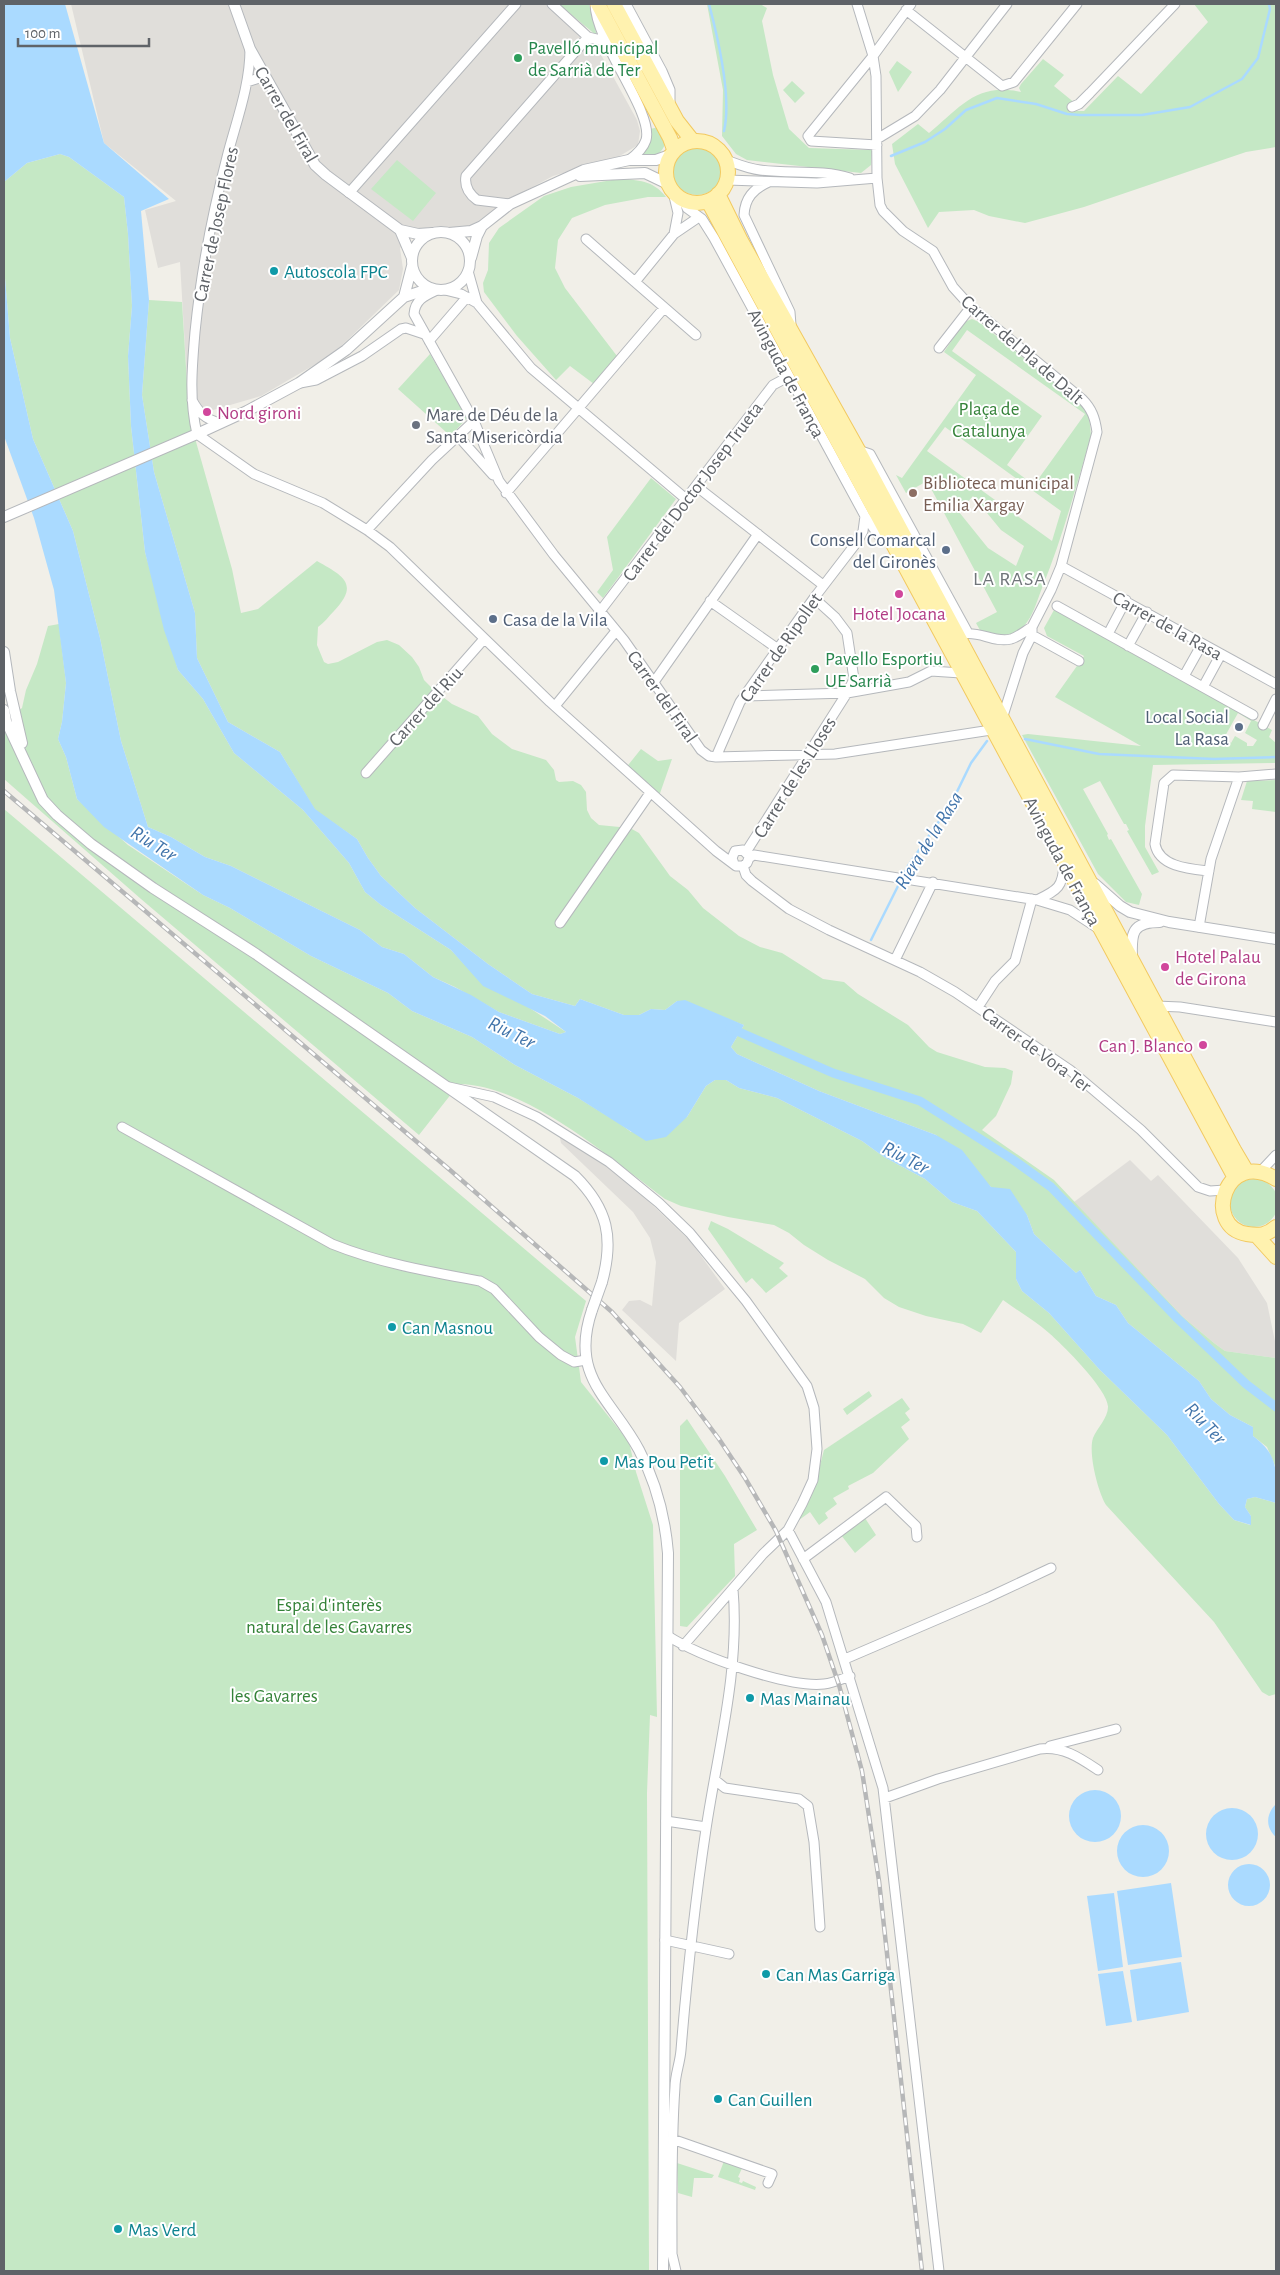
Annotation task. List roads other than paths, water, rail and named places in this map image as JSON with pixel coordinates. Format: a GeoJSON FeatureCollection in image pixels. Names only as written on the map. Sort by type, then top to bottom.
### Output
{"type":"FeatureCollection","features":[{"type":"Feature","properties":{"kind":"main road"},"geometry":{"type":"LineString","coordinates":[[597,4],[656,112],[672,152]]}},
{"type":"Feature","properties":{"kind":"main road"},"geometry":{"type":"LineString","coordinates":[[614,4],[682,129],[692,140]]}},
{"type":"Feature","properties":{"kind":"main road"},"geometry":{"type":"LineString","coordinates":[[692,140],[703,140],[713,144],[721,151],[726,160],[727,180],[713,198],[684,202],[670,188],[665,168],[672,152],[682,143],[692,140]]}},
{"type":"Feature","properties":{"kind":"main road","name":"Avinguda de França"},"geometry":{"type":"LineString","coordinates":[[713,198],[741,240],[924,573],[961,632],[1002,720],[1248,1174]]}},
{"type":"Feature","properties":{"kind":"main road","name":"Avinguda de França"},"geometry":{"type":"LineString","coordinates":[[713,198],[891,543],[1100,929],[1248,1174]]}},
{"type":"Feature","properties":{"kind":"main road"},"geometry":{"type":"LineString","coordinates":[[1276,1179],[1248,1174],[1225,1190],[1223,1209],[1227,1220],[1242,1233],[1257,1236],[1270,1232],[1276,1227]]}},
{"type":"Feature","properties":{"kind":"main road"},"geometry":{"type":"LineString","coordinates":[[1257,1236],[1276,1257]]}},
{"type":"Feature","properties":{"kind":"street","name":"Carrer de Josep Flores"},"geometry":{"type":"LineString","coordinates":[[192,436],[191,397],[197,306],[204,257],[215,202],[247,82],[250,49],[234,4]]}},
{"type":"Feature","properties":{"kind":"street"},"geometry":{"type":"LineString","coordinates":[[552,4],[588,37],[605,41]]}},
{"type":"Feature","properties":{"kind":"street"},"geometry":{"type":"LineString","coordinates":[[597,4],[595,17],[646,126],[646,138],[638,153],[630,160]]}},
{"type":"Feature","properties":{"kind":"street"},"geometry":{"type":"LineString","coordinates":[[626,4],[662,71],[670,90],[670,108]]}},
{"type":"Feature","properties":{"kind":"street","name":"Carrer del Pla de Dalt"},"geometry":{"type":"LineString","coordinates":[[857,4],[873,56],[876,76],[877,178],[880,205],[883,212],[903,231],[933,251],[953,287],[971,307],[1082,399],[1093,413],[1097,432],[1061,566],[1032,631]]}},
{"type":"Feature","properties":{"kind":"street"},"geometry":{"type":"LineString","coordinates":[[1008,4],[964,58],[940,90],[914,116],[877,142],[811,141],[808,136],[873,56],[909,7],[964,58],[1002,86],[1014,82],[1077,4]]}},
{"type":"Feature","properties":{"kind":"street"},"geometry":{"type":"LineString","coordinates":[[1072,107],[1080,104],[1175,4]]}},
{"type":"Feature","properties":{"kind":"street"},"geometry":{"type":"LineString","coordinates":[[349,193],[513,7]]}},
{"type":"Feature","properties":{"kind":"street"},"geometry":{"type":"LineString","coordinates":[[510,204],[477,200],[467,190],[466,176],[588,37]]}},
{"type":"Feature","properties":{"kind":"street","name":"Carrer del Firal"},"geometry":{"type":"LineString","coordinates":[[250,49],[315,165],[349,193],[400,230],[418,234],[432,233]]}},
{"type":"Feature","properties":{"kind":"street"},"geometry":{"type":"LineString","coordinates":[[247,82],[259,78],[267,80]]}},
{"type":"Feature","properties":{"kind":"street"},"geometry":{"type":"LineString","coordinates":[[632,93],[656,112]]}},
{"type":"Feature","properties":{"kind":"street"},"geometry":{"type":"LineString","coordinates":[[404,297],[418,243],[432,233],[471,231],[482,226],[510,204],[546,186],[602,165],[630,160],[656,160],[672,152]]}},
{"type":"Feature","properties":{"kind":"street"},"geometry":{"type":"LineString","coordinates":[[726,160],[758,170],[802,171],[851,178],[877,178]]}},
{"type":"Feature","properties":{"kind":"street"},"geometry":{"type":"LineString","coordinates":[[574,176],[622,173],[645,174],[670,188],[678,213],[674,234]]}},
{"type":"Feature","properties":{"kind":"street"},"geometry":{"type":"LineString","coordinates":[[727,180],[838,182],[851,178]]}},
{"type":"Feature","properties":{"kind":"street","name":"Avinguda de França"},"geometry":{"type":"LineString","coordinates":[[769,182],[748,197],[744,215],[790,312],[791,331]]}},
{"type":"Feature","properties":{"kind":"street","name":"Avinguda de França"},"geometry":{"type":"LineString","coordinates":[[684,202],[687,208],[700,217],[716,243],[865,516],[879,536],[891,543]]}},
{"type":"Feature","properties":{"kind":"street"},"geometry":{"type":"LineString","coordinates":[[635,282],[674,234],[700,217]]}},
{"type":"Feature","properties":{"kind":"street"},"geometry":{"type":"LineString","coordinates":[[4,517],[192,436],[300,383],[346,350],[404,297],[461,282],[469,267],[477,236],[482,226]]}},
{"type":"Feature","properties":{"kind":"street"},"geometry":{"type":"LineString","coordinates":[[400,230],[419,281],[438,289],[468,297],[477,303],[531,368],[686,499]]}},
{"type":"Feature","properties":{"kind":"street"},"geometry":{"type":"LineString","coordinates":[[449,233],[463,242],[468,250],[469,267],[477,303]]}},
{"type":"Feature","properties":{"kind":"street"},"geometry":{"type":"LineString","coordinates":[[586,239],[696,335]]}},
{"type":"Feature","properties":{"kind":"street","name":"Carrer del Firal"},"geometry":{"type":"LineString","coordinates":[[438,289],[418,300],[414,314],[474,420],[498,481]]}},
{"type":"Feature","properties":{"kind":"street"},"geometry":{"type":"LineString","coordinates":[[300,383],[316,380],[362,356],[401,329],[406,328],[427,337],[468,297]]}},
{"type":"Feature","properties":{"kind":"street"},"geometry":{"type":"LineString","coordinates":[[939,348],[971,307]]}},
{"type":"Feature","properties":{"kind":"street"},"geometry":{"type":"LineString","coordinates":[[506,493],[664,308]]}},
{"type":"Feature","properties":{"kind":"street","name":"Carrer del Doctor Josep Trueta"},"geometry":{"type":"LineString","coordinates":[[601,610],[773,385],[788,377]]}},
{"type":"Feature","properties":{"kind":"street"},"geometry":{"type":"LineString","coordinates":[[191,397],[200,414],[211,421],[220,423]]}},
{"type":"Feature","properties":{"kind":"street"},"geometry":{"type":"LineString","coordinates":[[367,530],[432,460],[474,420]]}},
{"type":"Feature","properties":{"kind":"street"},"geometry":{"type":"LineString","coordinates":[[192,436],[254,474],[323,504],[367,530],[390,547],[555,706],[716,851],[734,864],[743,866],[748,863],[747,855]]}},
{"type":"Feature","properties":{"kind":"street","name":"Carrer del Firal"},"geometry":{"type":"LineString","coordinates":[[458,436],[498,481],[569,573],[601,610],[701,750],[709,756],[808,756],[835,754],[991,730]]}},
{"type":"Feature","properties":{"kind":"street","name":"Avinguda de França"},"geometry":{"type":"LineString","coordinates":[[858,450],[870,454],[927,558],[961,632]]}},
{"type":"Feature","properties":{"kind":"street"},"geometry":{"type":"LineString","coordinates":[[696,486],[824,585]]}},
{"type":"Feature","properties":{"kind":"street","name":"Carrer de Ripollet"},"geometry":{"type":"LineString","coordinates":[[716,757],[744,696],[814,598],[857,542],[863,531],[865,516]]}},
{"type":"Feature","properties":{"kind":"street"},"geometry":{"type":"LineString","coordinates":[[654,682],[758,534]]}},
{"type":"Feature","properties":{"kind":"street"},"geometry":{"type":"LineString","coordinates":[[924,573],[927,558]]}},
{"type":"Feature","properties":{"kind":"street","name":"Carrer de la Rasa"},"geometry":{"type":"LineString","coordinates":[[1061,566],[1276,684],[1276,690]]}},
{"type":"Feature","properties":{"kind":"street","name":"Carrer de les Lloses"},"geometry":{"type":"LineString","coordinates":[[747,855],[847,693],[854,678],[847,633],[835,617],[814,598]]}},
{"type":"Feature","properties":{"kind":"street"},"geometry":{"type":"LineString","coordinates":[[1108,634],[1126,600]]}},
{"type":"Feature","properties":{"kind":"street"},"geometry":{"type":"LineString","coordinates":[[710,601],[778,649]]}},
{"type":"Feature","properties":{"kind":"street"},"geometry":{"type":"LineString","coordinates":[[1057,606],[1253,715]]}},
{"type":"Feature","properties":{"kind":"street"},"geometry":{"type":"LineString","coordinates":[[1128,646],[1147,612]]}},
{"type":"Feature","properties":{"kind":"street"},"geometry":{"type":"LineString","coordinates":[[555,706],[616,631]]}},
{"type":"Feature","properties":{"kind":"street"},"geometry":{"type":"LineString","coordinates":[[961,632],[971,632],[992,639],[1012,639],[1032,631]]}},
{"type":"Feature","properties":{"kind":"street"},"geometry":{"type":"LineString","coordinates":[[1032,631],[1080,660]]}},
{"type":"Feature","properties":{"kind":"street"},"geometry":{"type":"LineString","coordinates":[[1002,720],[1023,653],[1032,631]]}},
{"type":"Feature","properties":{"kind":"street","name":"Carrer del Riu"},"geometry":{"type":"LineString","coordinates":[[366,773],[484,639]]}},
{"type":"Feature","properties":{"kind":"street"},"geometry":{"type":"LineString","coordinates":[[1184,676],[1202,644]]}},
{"type":"Feature","properties":{"kind":"street"},"geometry":{"type":"LineString","coordinates":[[4,652],[10,691],[27,764]]}},
{"type":"Feature","properties":{"kind":"street"},"geometry":{"type":"LineString","coordinates":[[1203,687],[1220,654]]}},
{"type":"Feature","properties":{"kind":"street"},"geometry":{"type":"LineString","coordinates":[[744,696],[847,693],[910,682],[931,671],[961,674]]}},
{"type":"Feature","properties":{"kind":"street"},"geometry":{"type":"LineString","coordinates":[[1262,725],[1276,699]]}},
{"type":"Feature","properties":{"kind":"street"},"geometry":{"type":"LineString","coordinates":[[4,710],[6,721],[39,792],[49,807],[105,855],[256,954],[567,1169],[590,1192],[600,1208],[607,1231],[608,1254],[602,1282],[586,1331],[586,1360],[595,1386],[640,1453],[659,1501],[668,1553],[663,2271]]}},
{"type":"Feature","properties":{"kind":"street"},"geometry":{"type":"LineString","coordinates":[[1209,871],[1184,868],[1159,856],[1155,844],[1164,783],[1172,775],[1238,777],[1276,774]]}},
{"type":"Feature","properties":{"kind":"street"},"geometry":{"type":"LineString","coordinates":[[1199,927],[1209,871],[1238,777]]}},
{"type":"Feature","properties":{"kind":"street"},"geometry":{"type":"LineString","coordinates":[[560,923],[650,792]]}},
{"type":"Feature","properties":{"kind":"street"},"geometry":{"type":"LineString","coordinates":[[734,864],[732,858],[735,851],[741,850],[747,855],[1034,899],[1070,910],[1100,929]]}},
{"type":"Feature","properties":{"kind":"street"},"geometry":{"type":"LineString","coordinates":[[1034,899],[1049,896],[1058,889],[1063,877],[1064,862]]}},
{"type":"Feature","properties":{"kind":"street","name":"Carrer de Vora Ter"},"geometry":{"type":"LineString","coordinates":[[743,866],[746,875],[789,909],[829,930],[920,972],[978,1007],[1070,1070],[1141,1130],[1198,1187],[1210,1190],[1225,1190]]}},
{"type":"Feature","properties":{"kind":"street"},"geometry":{"type":"LineString","coordinates":[[1088,877],[1120,906],[1130,912],[1169,922],[1276,939]]}},
{"type":"Feature","properties":{"kind":"street"},"geometry":{"type":"LineString","coordinates":[[895,960],[933,882]]}},
{"type":"Feature","properties":{"kind":"street"},"geometry":{"type":"LineString","coordinates":[[978,1007],[995,981],[1015,961],[1034,899]]}},
{"type":"Feature","properties":{"kind":"street"},"geometry":{"type":"LineString","coordinates":[[1132,961],[1131,939],[1138,928],[1147,923],[1169,922]]}},
{"type":"Feature","properties":{"kind":"street"},"geometry":{"type":"LineString","coordinates":[[1156,1006],[1180,1007],[1276,1022]]}},
{"type":"Feature","properties":{"kind":"street"},"geometry":{"type":"LineString","coordinates":[[449,1087],[494,1097],[515,1106],[574,1139],[609,1162],[659,1203],[690,1233],[746,1301],[806,1383],[814,1408],[817,1449],[814,1474],[802,1504],[788,1530],[683,1646]]}},
{"type":"Feature","properties":{"kind":"street"},"geometry":{"type":"LineString","coordinates":[[122,1127],[332,1244],[355,1253],[382,1260],[480,1281],[494,1289],[539,1337],[560,1355],[574,1362],[586,1360]]}},
{"type":"Feature","properties":{"kind":"street"},"geometry":{"type":"LineString","coordinates":[[1248,1174],[1276,1155]]}},
{"type":"Feature","properties":{"kind":"street"},"geometry":{"type":"LineString","coordinates":[[803,1559],[886,1497],[916,1526],[917,1538]]}},
{"type":"Feature","properties":{"kind":"street"},"geometry":{"type":"LineString","coordinates":[[788,1530],[826,1602],[845,1658],[885,1798],[939,2271]]}},
{"type":"Feature","properties":{"kind":"street"},"geometry":{"type":"LineString","coordinates":[[845,1658],[987,1598],[1050,1568]]}},
{"type":"Feature","properties":{"kind":"street"},"geometry":{"type":"LineString","coordinates":[[676,2271],[672,2254],[672,2139],[675,2086],[681,2055],[691,1944],[706,1827],[716,1780],[732,1664],[733,1589]]}},
{"type":"Feature","properties":{"kind":"street"},"geometry":{"type":"LineString","coordinates":[[668,1636],[683,1646],[732,1664],[780,1678],[812,1684],[824,1684],[850,1676]]}},
{"type":"Feature","properties":{"kind":"street"},"geometry":{"type":"LineString","coordinates":[[885,1798],[938,1778],[1116,1729]]}},
{"type":"Feature","properties":{"kind":"street"},"geometry":{"type":"LineString","coordinates":[[1040,1749],[1064,1751],[1098,1770]]}},
{"type":"Feature","properties":{"kind":"street"},"geometry":{"type":"LineString","coordinates":[[716,1780],[725,1788],[799,1798],[808,1806],[814,1842],[820,1926]]}},
{"type":"Feature","properties":{"kind":"street"},"geometry":{"type":"LineString","coordinates":[[666,1821],[706,1827]]}},
{"type":"Feature","properties":{"kind":"street"},"geometry":{"type":"LineString","coordinates":[[665,1940],[691,1944],[729,1954]]}},
{"type":"Feature","properties":{"kind":"street"},"geometry":{"type":"LineString","coordinates":[[672,2139],[772,2174],[768,2183]]}},
{"type":"Feature","properties":{"kind":"water","name":"Riu Ter"},"geometry":{"type":"Polygon","coordinates":[[[4,4],[65,4],[104,143],[169,199],[141,211],[149,300],[142,395],[154,472],[195,613],[197,658],[228,722],[280,752],[315,809],[357,839],[381,876],[415,908],[488,964],[532,994],[575,1006],[580,999],[624,1015],[639,1015],[651,1009],[665,1010],[677,1001],[685,1000],[744,1025],[731,1047],[737,1054],[819,1091],[936,1135],[962,1150],[991,1187],[1010,1189],[1027,1215],[1034,1234],[1076,1273],[1080,1270],[1096,1296],[1116,1305],[1128,1323],[1199,1381],[1211,1399],[1230,1415],[1253,1427],[1253,1436],[1262,1443],[1275,1465],[1276,1503],[1255,1497],[1247,1499],[1245,1507],[1251,1516],[1251,1525],[1234,1520],[1219,1504],[1167,1435],[1099,1369],[1049,1313],[1022,1291],[1016,1279],[1016,1252],[977,1211],[952,1202],[925,1179],[884,1157],[862,1141],[777,1098],[739,1088],[726,1080],[715,1080],[706,1086],[687,1117],[666,1137],[646,1141],[578,1098],[515,1065],[472,1037],[412,1011],[388,993],[311,956],[230,908],[203,895],[104,827],[77,799],[66,757],[58,739],[62,722],[66,683],[54,590],[34,518],[4,436],[4,266],[10,338],[33,439],[73,531],[100,638],[121,741],[148,827],[171,837],[205,857],[231,866],[360,930],[382,947],[404,954],[433,977],[471,995],[499,1012],[560,1034],[566,1032],[545,1016],[483,986],[451,950],[381,905],[365,892],[349,863],[303,810],[234,753],[203,699],[178,670],[164,630],[145,552],[131,426],[128,356],[132,306],[124,197],[69,157],[60,154],[27,163],[4,182],[4,4]]]}},
{"type":"Feature","properties":{"kind":"water"},"geometry":{"type":"Polygon","coordinates":[[[1090,1790],[1100,1790],[1114,1797],[1121,1811],[1121,1821],[1114,1835],[1100,1842],[1090,1842],[1080,1838],[1073,1831],[1069,1821],[1069,1811],[1073,1801],[1080,1794],[1090,1790]]]}},
{"type":"Feature","properties":{"kind":"water"},"geometry":{"type":"Polygon","coordinates":[[[1276,1804],[1276,1837],[1270,1829],[1268,1820],[1270,1812],[1276,1804]]]}},
{"type":"Feature","properties":{"kind":"water"},"geometry":{"type":"Polygon","coordinates":[[[1232,1808],[1246,1812],[1254,1820],[1258,1834],[1254,1848],[1246,1856],[1232,1860],[1218,1856],[1210,1848],[1206,1834],[1210,1820],[1218,1812],[1232,1808]]]}},
{"type":"Feature","properties":{"kind":"water"},"geometry":{"type":"Polygon","coordinates":[[[1143,1825],[1157,1829],[1165,1837],[1169,1851],[1165,1865],[1157,1873],[1143,1877],[1129,1873],[1121,1865],[1117,1851],[1121,1837],[1129,1829],[1143,1825]]]}},
{"type":"Feature","properties":{"kind":"water"},"geometry":{"type":"Polygon","coordinates":[[[1249,1864],[1264,1870],[1270,1885],[1264,1900],[1249,1906],[1234,1900],[1228,1885],[1234,1870],[1249,1864]]]}},
{"type":"Feature","properties":{"kind":"water"},"geometry":{"type":"Polygon","coordinates":[[[1171,1883],[1182,1957],[1128,1965],[1117,1891],[1171,1883]]]}},
{"type":"Feature","properties":{"kind":"water"},"geometry":{"type":"Polygon","coordinates":[[[1114,1893],[1123,1967],[1098,1971],[1087,1896],[1114,1893]]]}},
{"type":"Feature","properties":{"kind":"water"},"geometry":{"type":"Polygon","coordinates":[[[1181,1962],[1189,2012],[1137,2021],[1130,1970],[1181,1962]]]}},
{"type":"Feature","properties":{"kind":"water"},"geometry":{"type":"Polygon","coordinates":[[[1123,1971],[1132,2022],[1106,2026],[1098,1974],[1123,1971]]]}},
{"type":"Feature","properties":{"kind":"waterway"},"geometry":{"type":"LineString","coordinates":[[709,4],[723,68],[726,102],[724,131]]}},
{"type":"Feature","properties":{"kind":"waterway"},"geometry":{"type":"LineString","coordinates":[[891,156],[925,142],[945,129],[966,110],[997,98],[1036,104],[1067,114],[1080,115],[1142,115],[1190,107],[1242,79],[1258,58],[1270,9],[1269,4]]}},
{"type":"Feature","properties":{"kind":"waterway","name":"Riera de la Rasa"},"geometry":{"type":"LineString","coordinates":[[1025,739],[1099,754],[1214,759],[1276,757]]}},
{"type":"Feature","properties":{"kind":"waterway","name":"Riera de la Rasa"},"geometry":{"type":"LineString","coordinates":[[871,940],[908,866],[951,804],[971,763],[987,741]]}},
{"type":"Feature","properties":{"kind":"waterway"},"geometry":{"type":"LineString","coordinates":[[730,1028],[833,1073],[920,1101],[1012,1159],[1051,1187],[1176,1317],[1246,1384],[1276,1407]]}},
{"type":"Feature","properties":{"kind":"railway"},"geometry":{"type":"LineString","coordinates":[[4,791],[450,1170],[612,1312],[680,1387],[719,1439],[745,1478],[776,1531],[822,1635],[839,1685],[862,1771],[879,1881],[922,2271]]}},
{"type":"Feature","properties":{"kind":"place","name":"Pavelló municipal de Sarrià de Ter"},"geometry":{"type":"Point","coordinates":[518,58]}},
{"type":"Feature","properties":{"kind":"place","name":"Autoscola FPC"},"geometry":{"type":"Point","coordinates":[274,271]}},
{"type":"Feature","properties":{"kind":"place","name":"Nord gironi"},"geometry":{"type":"Point","coordinates":[207,412]}},
{"type":"Feature","properties":{"kind":"place","name":"Mare de Déu de la Santa Misericòrdia"},"geometry":{"type":"Point","coordinates":[416,425]}},
{"type":"Feature","properties":{"kind":"place","name":"Biblioteca municipal Emilia Xargay"},"geometry":{"type":"Point","coordinates":[913,493]}},
{"type":"Feature","properties":{"kind":"place","name":"Consell Comarcal del Gironès"},"geometry":{"type":"Point","coordinates":[946,550]}},
{"type":"Feature","properties":{"kind":"place","name":"Hotel Jocana"},"geometry":{"type":"Point","coordinates":[899,594]}},
{"type":"Feature","properties":{"kind":"place","name":"Casa de la Vila"},"geometry":{"type":"Point","coordinates":[493,619]}},
{"type":"Feature","properties":{"kind":"place","name":"Pavello Esportiu UE Sarrià"},"geometry":{"type":"Point","coordinates":[815,669]}},
{"type":"Feature","properties":{"kind":"place","name":"Local Social La Rasa"},"geometry":{"type":"Point","coordinates":[1239,727]}},
{"type":"Feature","properties":{"kind":"place","name":"Hotel Palau de Girona"},"geometry":{"type":"Point","coordinates":[1165,967]}},
{"type":"Feature","properties":{"kind":"place","name":"Can J. Blanco"},"geometry":{"type":"Point","coordinates":[1203,1045]}},
{"type":"Feature","properties":{"kind":"place","name":"Can Masnou"},"geometry":{"type":"Point","coordinates":[392,1327]}},
{"type":"Feature","properties":{"kind":"place","name":"Mas Pou Petit"},"geometry":{"type":"Point","coordinates":[604,1461]}},
{"type":"Feature","properties":{"kind":"place","name":"Mas Mainau"},"geometry":{"type":"Point","coordinates":[750,1698]}},
{"type":"Feature","properties":{"kind":"place","name":"Can Mas Garriga"},"geometry":{"type":"Point","coordinates":[766,1974]}},
{"type":"Feature","properties":{"kind":"place","name":"Can Guillen"},"geometry":{"type":"Point","coordinates":[718,2099]}},
{"type":"Feature","properties":{"kind":"place","name":"Mas Verd"},"geometry":{"type":"Point","coordinates":[118,2229]}},
{"type":"Feature","properties":{"kind":"district","name":"LA RASA"},"geometry":{"type":"Point","coordinates":[1010,578]}},
{"type":"Feature","properties":{"kind":"park label","name":"Plaça de Catalunya"},"geometry":{"type":"Point","coordinates":[989,419]}},
{"type":"Feature","properties":{"kind":"park label","name":"Espai d'interès natural de les Gavarres"},"geometry":{"type":"Point","coordinates":[329,1615]}},
{"type":"Feature","properties":{"kind":"park label","name":"les Gavarres"},"geometry":{"type":"Point","coordinates":[274,1695]}}]}
